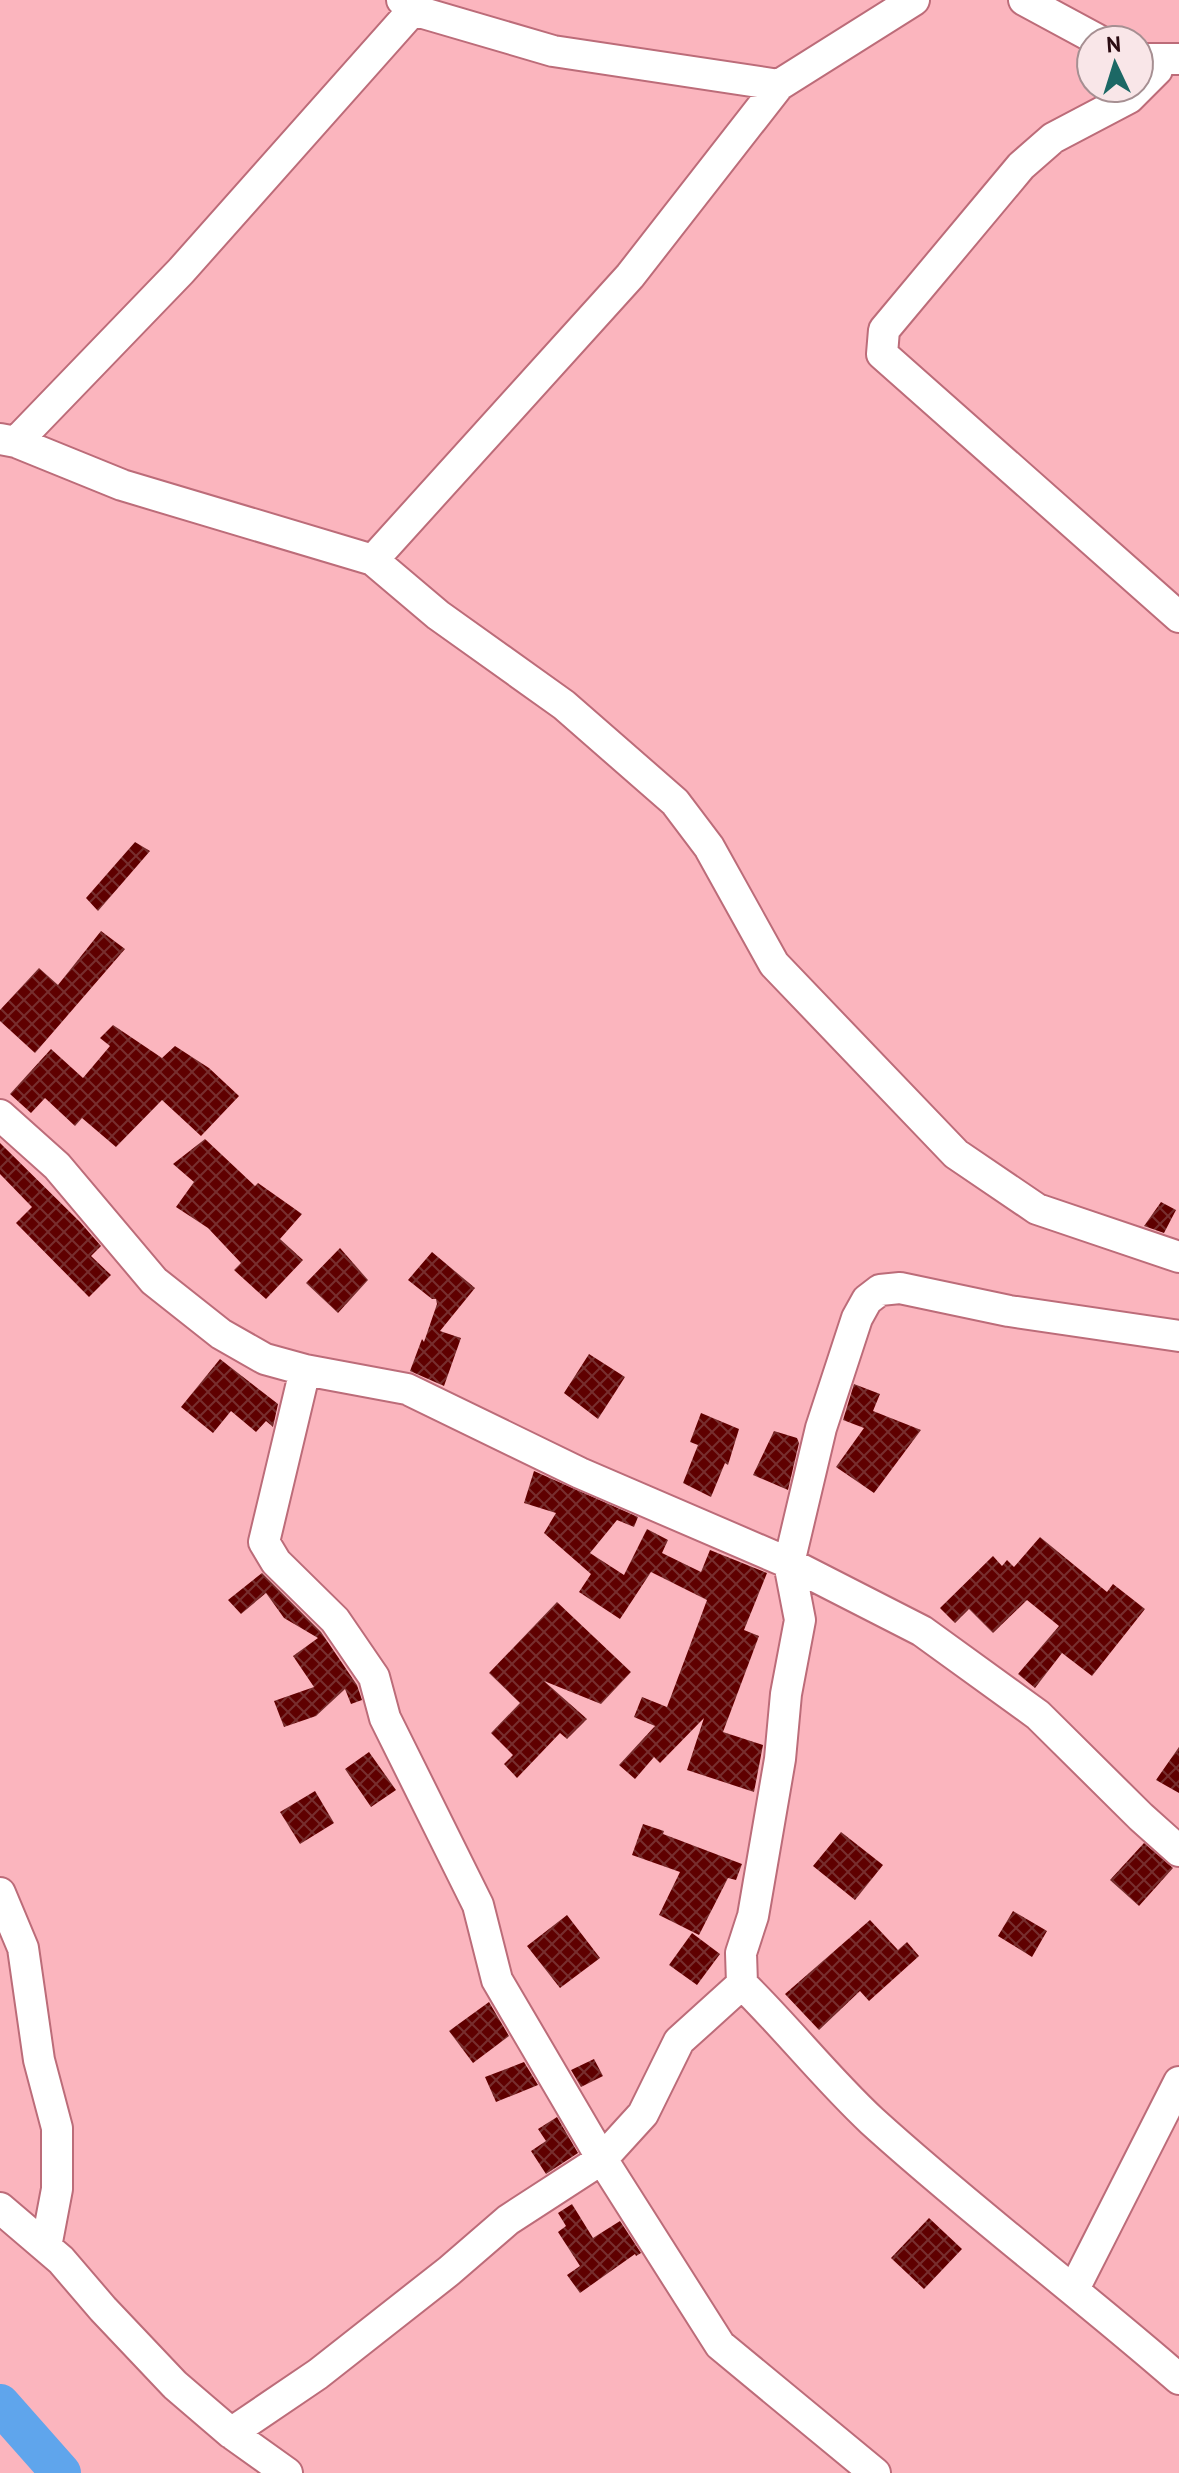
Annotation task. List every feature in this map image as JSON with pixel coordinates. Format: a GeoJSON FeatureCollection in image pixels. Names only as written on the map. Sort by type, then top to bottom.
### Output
{"type":"FeatureCollection","features":[{"type":"Feature","properties":{"kind":"street"},"geometry":{"type":"LineString","coordinates":[[373,560],[630,276],[779,85],[914,0]]}},
{"type":"Feature","properties":{"kind":"street"},"geometry":{"type":"LineString","coordinates":[[1024,0],[1075,28]]}},
{"type":"Feature","properties":{"kind":"street"},"geometry":{"type":"LineString","coordinates":[[779,85],[553,51],[407,5],[181,271],[8,441],[122,485],[373,560],[438,615],[564,705],[675,802],[709,847],[774,964],[956,1154],[1037,1209],[1179,1257]]}},
{"type":"Feature","properties":{"kind":"street"},"geometry":{"type":"LineString","coordinates":[[1155,60],[1179,59]]}},
{"type":"Feature","properties":{"kind":"street"},"geometry":{"type":"LineString","coordinates":[[1118,104],[1053,138],[1021,166],[884,330],[882,354],[1179,617]]}},
{"type":"Feature","properties":{"kind":"street"},"geometry":{"type":"LineString","coordinates":[[0,1115],[57,1166],[154,1281],[232,1340],[265,1359],[305,1370],[407,1389],[580,1473],[789,1563],[922,1631],[1038,1715],[1179,1851]]}},
{"type":"Feature","properties":{"kind":"street"},"geometry":{"type":"LineString","coordinates":[[1179,1336],[1009,1311],[900,1288],[880,1290],[867,1300],[857,1318],[821,1428],[789,1563],[800,1620],[756,1901],[741,1953],[742,1984],[869,2118],[976,2213],[1074,2289],[1179,2379]]}},
{"type":"Feature","properties":{"kind":"street"},"geometry":{"type":"LineString","coordinates":[[305,1370],[264,1542],[276,1562],[335,1620],[374,1677],[385,1718],[478,1905],[497,1980],[602,2159],[720,2345],[875,2473]]}},
{"type":"Feature","properties":{"kind":"street"},"geometry":{"type":"LineString","coordinates":[[0,1893],[23,1948],[39,2060],[57,2128],[57,2189],[46,2247]]}},
{"type":"Feature","properties":{"kind":"street"},"geometry":{"type":"LineString","coordinates":[[231,2433],[318,2374],[449,2271],[508,2220],[602,2159],[643,2114],[679,2041],[742,1984]]}},
{"type":"Feature","properties":{"kind":"street"},"geometry":{"type":"LineString","coordinates":[[1074,2289],[1179,2082]]}},
{"type":"Feature","properties":{"kind":"street"},"geometry":{"type":"LineString","coordinates":[[0,2208],[61,2260],[175,2385],[231,2433],[287,2473]]}},
{"type":"Feature","properties":{"kind":"building"},"geometry":{"type":"Polygon","coordinates":[[[135,842],[150,851],[98,911],[86,898],[135,842]]]}},
{"type":"Feature","properties":{"kind":"building"},"geometry":{"type":"Polygon","coordinates":[[[101,931],[125,949],[35,1053],[0,1021],[0,1010],[39,968],[58,985],[101,931]]]}},
{"type":"Feature","properties":{"kind":"building"},"geometry":{"type":"Polygon","coordinates":[[[113,1025],[162,1058],[175,1046],[209,1068],[239,1096],[201,1136],[162,1100],[116,1147],[82,1118],[75,1126],[45,1098],[31,1113],[10,1094],[51,1049],[83,1078],[110,1046],[100,1038],[113,1025]]]}},
{"type":"Feature","properties":{"kind":"building"},"geometry":{"type":"Polygon","coordinates":[[[205,1139],[255,1186],[258,1183],[302,1214],[280,1239],[303,1260],[266,1299],[234,1270],[241,1263],[208,1228],[176,1207],[194,1182],[173,1164],[205,1139]]]}},
{"type":"Feature","properties":{"kind":"building"},"geometry":{"type":"Polygon","coordinates":[[[0,1143],[101,1246],[91,1256],[111,1275],[89,1297],[16,1223],[32,1207],[0,1174],[0,1143]]]}},
{"type":"Feature","properties":{"kind":"building"},"geometry":{"type":"Polygon","coordinates":[[[1161,1202],[1176,1210],[1164,1233],[1144,1226],[1161,1202]]]}},
{"type":"Feature","properties":{"kind":"building"},"geometry":{"type":"Polygon","coordinates":[[[340,1248],[368,1280],[338,1313],[306,1283],[340,1248]]]}},
{"type":"Feature","properties":{"kind":"building"},"geometry":{"type":"Polygon","coordinates":[[[432,1252],[475,1288],[440,1331],[461,1338],[444,1386],[410,1371],[437,1304],[436,1299],[408,1280],[432,1252]]]}},
{"type":"Feature","properties":{"kind":"building"},"geometry":{"type":"Polygon","coordinates":[[[589,1354],[625,1377],[598,1419],[564,1393],[589,1354]]]}},
{"type":"Feature","properties":{"kind":"building"},"geometry":{"type":"Polygon","coordinates":[[[220,1359],[278,1404],[273,1427],[266,1421],[256,1432],[231,1411],[213,1433],[181,1407],[220,1359]]]}},
{"type":"Feature","properties":{"kind":"building"},"geometry":{"type":"Polygon","coordinates":[[[854,1384],[880,1394],[873,1411],[921,1430],[874,1493],[836,1467],[864,1428],[843,1420],[854,1384]]]}},
{"type":"Feature","properties":{"kind":"building"},"geometry":{"type":"Polygon","coordinates":[[[701,1413],[739,1429],[728,1465],[725,1463],[711,1497],[683,1483],[698,1445],[690,1442],[701,1413]]]}},
{"type":"Feature","properties":{"kind":"building"},"geometry":{"type":"Polygon","coordinates":[[[774,1431],[797,1438],[799,1443],[788,1490],[753,1475],[774,1431]]]}},
{"type":"Feature","properties":{"kind":"building"},"geometry":{"type":"Polygon","coordinates":[[[534,1471],[638,1517],[634,1527],[617,1520],[590,1553],[624,1575],[647,1529],[668,1540],[662,1553],[701,1572],[710,1550],[767,1573],[744,1630],[759,1636],[723,1732],[763,1745],[754,1792],[687,1770],[704,1718],[660,1763],[654,1757],[635,1779],[619,1765],[655,1726],[634,1717],[642,1697],[667,1707],[707,1600],[651,1572],[620,1619],[579,1592],[591,1574],[544,1533],[556,1513],[524,1503],[534,1471]]]}},
{"type":"Feature","properties":{"kind":"building"},"geometry":{"type":"Polygon","coordinates":[[[1040,1537],[1107,1592],[1113,1584],[1145,1609],[1092,1676],[1062,1653],[1035,1688],[1018,1674],[1059,1626],[1027,1600],[993,1633],[969,1609],[955,1623],[940,1608],[993,1556],[1002,1566],[1007,1560],[1014,1567],[1040,1537]]]}},
{"type":"Feature","properties":{"kind":"building"},"geometry":{"type":"Polygon","coordinates":[[[262,1573],[321,1632],[357,1685],[362,1700],[351,1704],[345,1689],[316,1716],[284,1727],[274,1701],[314,1687],[293,1656],[318,1638],[284,1618],[266,1593],[241,1614],[228,1600],[262,1573]]]}},
{"type":"Feature","properties":{"kind":"building"},"geometry":{"type":"Polygon","coordinates":[[[557,1602],[631,1672],[601,1704],[544,1681],[587,1719],[567,1739],[560,1733],[517,1778],[504,1764],[513,1755],[491,1733],[520,1703],[489,1673],[557,1602]]]}},
{"type":"Feature","properties":{"kind":"building"},"geometry":{"type":"Polygon","coordinates":[[[1179,1747],[1179,1793],[1156,1780],[1179,1747]]]}},
{"type":"Feature","properties":{"kind":"building"},"geometry":{"type":"Polygon","coordinates":[[[369,1752],[396,1790],[371,1807],[345,1769],[369,1752]]]}},
{"type":"Feature","properties":{"kind":"building"},"geometry":{"type":"Polygon","coordinates":[[[315,1791],[334,1823],[300,1844],[280,1812],[315,1791]]]}},
{"type":"Feature","properties":{"kind":"building"},"geometry":{"type":"Polygon","coordinates":[[[643,1824],[742,1864],[736,1880],[728,1878],[699,1935],[659,1915],[680,1872],[632,1855],[643,1824]]]}},
{"type":"Feature","properties":{"kind":"building"},"geometry":{"type":"Polygon","coordinates":[[[841,1832],[883,1865],[855,1900],[813,1866],[841,1832]]]}},
{"type":"Feature","properties":{"kind":"building"},"geometry":{"type":"Polygon","coordinates":[[[1144,1843],[1173,1868],[1139,1906],[1110,1880],[1144,1843]]]}},
{"type":"Feature","properties":{"kind":"building"},"geometry":{"type":"Polygon","coordinates":[[[1013,1911],[1047,1931],[1032,1957],[998,1936],[1013,1911]]]}},
{"type":"Feature","properties":{"kind":"building"},"geometry":{"type":"Polygon","coordinates":[[[567,1915],[600,1958],[560,1988],[527,1946],[567,1915]]]}},
{"type":"Feature","properties":{"kind":"building"},"geometry":{"type":"Polygon","coordinates":[[[870,1920],[898,1950],[907,1942],[919,1956],[869,2001],[860,1991],[819,2030],[785,1994],[870,1920]]]}},
{"type":"Feature","properties":{"kind":"building"},"geometry":{"type":"Polygon","coordinates":[[[692,1933],[720,1954],[697,1985],[669,1965],[692,1933]]]}},
{"type":"Feature","properties":{"kind":"building"},"geometry":{"type":"Polygon","coordinates":[[[489,2002],[509,2036],[473,2063],[449,2031],[489,2002]]]}},
{"type":"Feature","properties":{"kind":"building"},"geometry":{"type":"Polygon","coordinates":[[[594,2059],[603,2076],[581,2087],[571,2070],[594,2059]]]}},
{"type":"Feature","properties":{"kind":"building"},"geometry":{"type":"Polygon","coordinates":[[[524,2062],[538,2085],[496,2102],[485,2077],[524,2062]]]}},
{"type":"Feature","properties":{"kind":"building"},"geometry":{"type":"Polygon","coordinates":[[[557,2117],[578,2153],[546,2174],[531,2151],[546,2141],[538,2129],[557,2117]]]}},
{"type":"Feature","properties":{"kind":"building"},"geometry":{"type":"Polygon","coordinates":[[[572,2204],[593,2238],[620,2221],[641,2253],[635,2254],[580,2293],[567,2275],[580,2266],[558,2232],[566,2226],[558,2213],[572,2204]]]}},
{"type":"Feature","properties":{"kind":"building"},"geometry":{"type":"Polygon","coordinates":[[[929,2218],[962,2249],[924,2289],[891,2258],[929,2218]]]}},
{"type":"Feature","properties":{"kind":"waterway"},"geometry":{"type":"LineString","coordinates":[[0,2404],[61,2473]]}}]}
